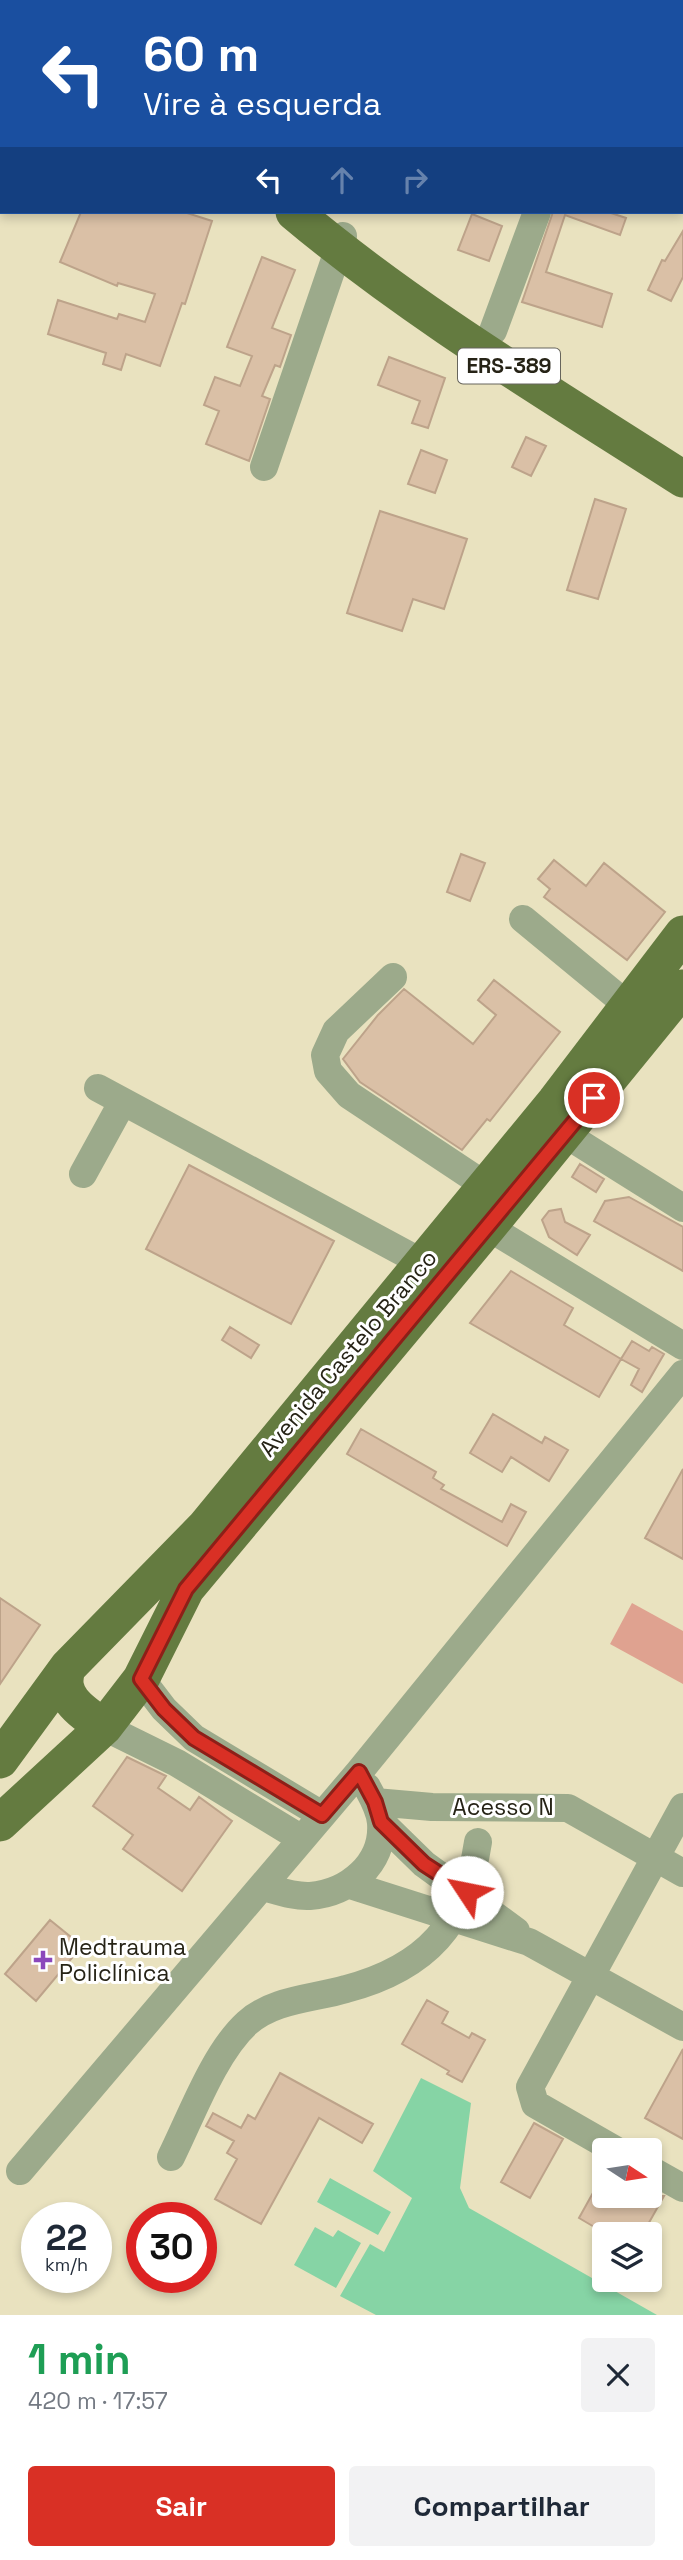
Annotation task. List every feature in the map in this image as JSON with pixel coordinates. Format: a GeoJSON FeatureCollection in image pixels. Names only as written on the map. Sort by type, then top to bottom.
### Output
{"type":"FeatureCollection","features":[{"type":"Feature","properties":{"kind":"main road","name":"ERS-389"},"geometry":{"type":"LineString","coordinates":[[299,214],[341,242],[493,331],[683,453]]}},
{"type":"Feature","properties":{"kind":"main road","name":"ERS-389"},"geometry":{"type":"LineString","coordinates":[[341,242],[432,316],[683,479]]}},
{"type":"Feature","properties":{"kind":"main road","name":"Avenida Castelo Branco"},"geometry":{"type":"LineString","coordinates":[[0,1760],[78,1656],[205,1527],[555,1102],[626,1004],[683,934]]}},
{"type":"Feature","properties":{"kind":"main road","name":"Avenida Castelo Branco"},"geometry":{"type":"LineString","coordinates":[[0,1823],[104,1727],[141,1679],[186,1589],[565,1134],[683,988]]}},
{"type":"Feature","properties":{"kind":"main road"},"geometry":{"type":"LineString","coordinates":[[104,1727],[69,1698],[63,1677],[78,1656],[109,1646],[119,1651],[141,1679]]}},
{"type":"Feature","properties":{"kind":"street"},"geometry":{"type":"LineString","coordinates":[[493,331],[536,214]]}},
{"type":"Feature","properties":{"kind":"street"},"geometry":{"type":"LineString","coordinates":[[264,467],[341,242]]}},
{"type":"Feature","properties":{"kind":"street"},"geometry":{"type":"LineString","coordinates":[[523,919],[626,1004]]}},
{"type":"Feature","properties":{"kind":"street"},"geometry":{"type":"LineString","coordinates":[[393,977],[336,1031],[325,1055],[328,1071],[349,1095],[486,1186]]}},
{"type":"Feature","properties":{"kind":"street"},"geometry":{"type":"LineString","coordinates":[[98,1088],[423,1263]]}},
{"type":"Feature","properties":{"kind":"street"},"geometry":{"type":"LineString","coordinates":[[83,1174],[122,1103]]}},
{"type":"Feature","properties":{"kind":"street"},"geometry":{"type":"LineString","coordinates":[[565,1134],[683,1208]]}},
{"type":"Feature","properties":{"kind":"street"},"geometry":{"type":"LineString","coordinates":[[488,1227],[683,1346]]}},
{"type":"Feature","properties":{"kind":"street"},"geometry":{"type":"LineString","coordinates":[[20,2171],[359,1772],[683,1374]]}},
{"type":"Feature","properties":{"kind":"street"},"geometry":{"type":"LineString","coordinates":[[141,1679],[164,1709],[194,1738],[322,1815]]}},
{"type":"Feature","properties":{"kind":"street"},"geometry":{"type":"LineString","coordinates":[[104,1727],[177,1763],[302,1839]]}},
{"type":"Feature","properties":{"kind":"street"},"geometry":{"type":"LineString","coordinates":[[177,1763],[194,1738]]}},
{"type":"Feature","properties":{"kind":"street"},"geometry":{"type":"LineString","coordinates":[[359,1772],[378,1812],[424,1864],[467,1892],[529,1941],[683,2026]]}},
{"type":"Feature","properties":{"kind":"street","name":"Acesso N"},"geometry":{"type":"LineString","coordinates":[[378,1812],[432,1807],[568,1808],[683,1873]]}},
{"type":"Feature","properties":{"kind":"street"},"geometry":{"type":"LineString","coordinates":[[594,2138],[535,2104],[530,2087],[589,1974],[683,1807]]}},
{"type":"Feature","properties":{"kind":"street"},"geometry":{"type":"LineString","coordinates":[[262,1887],[307,1896],[329,1894],[350,1885],[367,1867],[379,1841],[378,1812]]}},
{"type":"Feature","properties":{"kind":"street"},"geometry":{"type":"LineString","coordinates":[[171,2157],[225,2051],[247,2023],[279,2004],[346,1990],[393,1973],[421,1956],[439,1939],[454,1918],[467,1892],[478,1842]]}},
{"type":"Feature","properties":{"kind":"street"},"geometry":{"type":"LineString","coordinates":[[350,1885],[529,1941]]}},
{"type":"Feature","properties":{"kind":"street"},"geometry":{"type":"LineString","coordinates":[[662,2176],[683,2188]]}},
{"type":"Feature","properties":{"kind":"shaded area"},"geometry":{"type":"Polygon","coordinates":[[[632,1603],[683,1631],[683,1684],[610,1644],[632,1603]]]}},
{"type":"Feature","properties":{"kind":"shaded area"},"geometry":{"type":"Polygon","coordinates":[[[421,2078],[471,2103],[460,2188],[469,2208],[592,2278],[592,2292],[617,2292],[657,2315],[376,2315],[340,2296],[370,2244],[384,2252],[412,2198],[373,2171],[421,2078]]]}},
{"type":"Feature","properties":{"kind":"shaded area"},"geometry":{"type":"Polygon","coordinates":[[[330,2178],[391,2212],[378,2235],[317,2202],[330,2178]]]}},
{"type":"Feature","properties":{"kind":"shaded area"},"geometry":{"type":"Polygon","coordinates":[[[315,2227],[333,2237],[338,2230],[361,2243],[336,2288],[294,2265],[315,2227]]]}},
{"type":"Feature","properties":{"kind":"building"},"geometry":{"type":"Polygon","coordinates":[[[80,214],[190,214],[212,221],[185,304],[182,303],[160,366],[126,354],[121,370],[103,364],[106,353],[48,334],[58,300],[117,319],[119,314],[145,322],[155,294],[118,283],[117,286],[60,262],[80,214]]]}},
{"type":"Feature","properties":{"kind":"building"},"geometry":{"type":"Polygon","coordinates":[[[472,214],[502,226],[489,261],[458,250],[472,214]]]}},
{"type":"Feature","properties":{"kind":"building"},"geometry":{"type":"Polygon","coordinates":[[[552,214],[614,214],[626,218],[620,235],[565,215],[546,272],[612,294],[602,327],[522,302],[552,214]]]}},
{"type":"Feature","properties":{"kind":"building"},"geometry":{"type":"Polygon","coordinates":[[[683,231],[683,277],[671,301],[648,290],[662,260],[665,261],[683,231]]]}},
{"type":"Feature","properties":{"kind":"building"},"geometry":{"type":"Polygon","coordinates":[[[262,257],[295,270],[272,328],[291,335],[280,367],[275,365],[262,396],[270,399],[249,461],[206,444],[219,411],[204,405],[215,377],[240,386],[252,356],[227,347],[262,257]]]}},
{"type":"Feature","properties":{"kind":"building"},"geometry":{"type":"Polygon","coordinates":[[[389,357],[445,378],[428,428],[412,423],[420,401],[378,385],[389,357]]]}},
{"type":"Feature","properties":{"kind":"building"},"geometry":{"type":"Polygon","coordinates":[[[526,437],[546,446],[531,476],[512,467],[526,437]]]}},
{"type":"Feature","properties":{"kind":"building"},"geometry":{"type":"Polygon","coordinates":[[[421,450],[447,460],[435,493],[408,484],[421,450]]]}},
{"type":"Feature","properties":{"kind":"building"},"geometry":{"type":"Polygon","coordinates":[[[595,499],[626,509],[598,599],[567,590],[595,499]]]}},
{"type":"Feature","properties":{"kind":"building"},"geometry":{"type":"Polygon","coordinates":[[[380,511],[467,539],[444,609],[413,599],[402,631],[347,613],[380,511]]]}},
{"type":"Feature","properties":{"kind":"building"},"geometry":{"type":"Polygon","coordinates":[[[461,854],[485,863],[470,901],[447,892],[461,854]]]}},
{"type":"Feature","properties":{"kind":"building"},"geometry":{"type":"Polygon","coordinates":[[[554,860],[586,886],[604,863],[665,912],[627,960],[544,897],[550,889],[538,879],[554,860]]]}},
{"type":"Feature","properties":{"kind":"building"},"geometry":{"type":"Polygon","coordinates":[[[494,980],[560,1032],[490,1121],[487,1119],[462,1150],[360,1082],[343,1059],[378,1015],[404,989],[473,1044],[496,1015],[478,1000],[494,980]]]}},
{"type":"Feature","properties":{"kind":"building"},"geometry":{"type":"Polygon","coordinates":[[[580,1164],[604,1179],[596,1192],[572,1177],[580,1164]]]}},
{"type":"Feature","properties":{"kind":"building"},"geometry":{"type":"Polygon","coordinates":[[[189,1165],[334,1241],[291,1324],[146,1249],[189,1165]]]}},
{"type":"Feature","properties":{"kind":"building"},"geometry":{"type":"Polygon","coordinates":[[[629,1197],[683,1227],[683,1271],[594,1221],[605,1201],[629,1197]]]}},
{"type":"Feature","properties":{"kind":"building"},"geometry":{"type":"Polygon","coordinates":[[[561,1209],[565,1222],[590,1235],[577,1255],[549,1237],[542,1220],[549,1211],[561,1209]]]}},
{"type":"Feature","properties":{"kind":"building"},"geometry":{"type":"Polygon","coordinates":[[[511,1271],[573,1308],[564,1325],[621,1359],[599,1397],[470,1323],[511,1271]]]}},
{"type":"Feature","properties":{"kind":"building"},"geometry":{"type":"Polygon","coordinates":[[[230,1327],[259,1345],[251,1358],[222,1340],[230,1327]]]}},
{"type":"Feature","properties":{"kind":"building"},"geometry":{"type":"Polygon","coordinates":[[[632,1341],[649,1351],[652,1347],[664,1354],[642,1392],[631,1385],[639,1369],[621,1359],[632,1341]]]}},
{"type":"Feature","properties":{"kind":"building"},"geometry":{"type":"Polygon","coordinates":[[[493,1414],[542,1443],[545,1437],[568,1450],[549,1481],[511,1457],[502,1472],[470,1453],[493,1414]]]}},
{"type":"Feature","properties":{"kind":"building"},"geometry":{"type":"Polygon","coordinates":[[[361,1429],[436,1472],[433,1478],[444,1485],[441,1489],[502,1522],[511,1504],[526,1512],[507,1546],[347,1454],[361,1429]]]}},
{"type":"Feature","properties":{"kind":"building"},"geometry":{"type":"Polygon","coordinates":[[[683,1469],[683,1559],[645,1538],[683,1469]]]}},
{"type":"Feature","properties":{"kind":"building"},"geometry":{"type":"Polygon","coordinates":[[[0,1598],[40,1625],[0,1684],[0,1598]]]}},
{"type":"Feature","properties":{"kind":"building"},"geometry":{"type":"Polygon","coordinates":[[[127,1757],[166,1776],[158,1788],[190,1810],[199,1797],[232,1821],[182,1891],[123,1849],[133,1835],[93,1806],[127,1757]]]}},
{"type":"Feature","properties":{"kind":"building","name":"Medtrauma Policlínica"},"geometry":{"type":"Polygon","coordinates":[[[50,1920],[82,1946],[36,2001],[5,1974],[50,1920]]]}},
{"type":"Feature","properties":{"kind":"building"},"geometry":{"type":"Polygon","coordinates":[[[427,2000],[448,2012],[442,2023],[469,2038],[472,2033],[485,2040],[462,2082],[447,2074],[449,2071],[402,2044],[427,2000]]]}},
{"type":"Feature","properties":{"kind":"building"},"geometry":{"type":"Polygon","coordinates":[[[683,2049],[683,2139],[645,2118],[683,2049]]]}},
{"type":"Feature","properties":{"kind":"building"},"geometry":{"type":"Polygon","coordinates":[[[280,2073],[373,2124],[362,2143],[319,2118],[261,2224],[215,2199],[237,2159],[227,2153],[234,2141],[206,2126],[213,2113],[241,2128],[248,2115],[255,2119],[280,2073]]]}},
{"type":"Feature","properties":{"kind":"building"},"geometry":{"type":"Polygon","coordinates":[[[534,2123],[563,2139],[530,2198],[501,2182],[534,2123]]]}},
{"type":"Feature","properties":{"kind":"building"},"geometry":{"type":"Polygon","coordinates":[[[592,2195],[592,2208],[657,2208],[649,2222],[592,2222],[592,2226],[579,2218],[592,2195]]]}},
{"type":"Feature","properties":{"kind":"place","name":"Medtrauma Policlínica"},"geometry":{"type":"Point","coordinates":[43,1960]}},
{"type":"Feature","properties":{"kind":"route"},"geometry":{"type":"LineString","coordinates":[[467,1892],[424,1864],[381,1822],[375,1802],[359,1772],[322,1815],[194,1738],[164,1709],[141,1679],[186,1589],[594,1098]]}}]}
